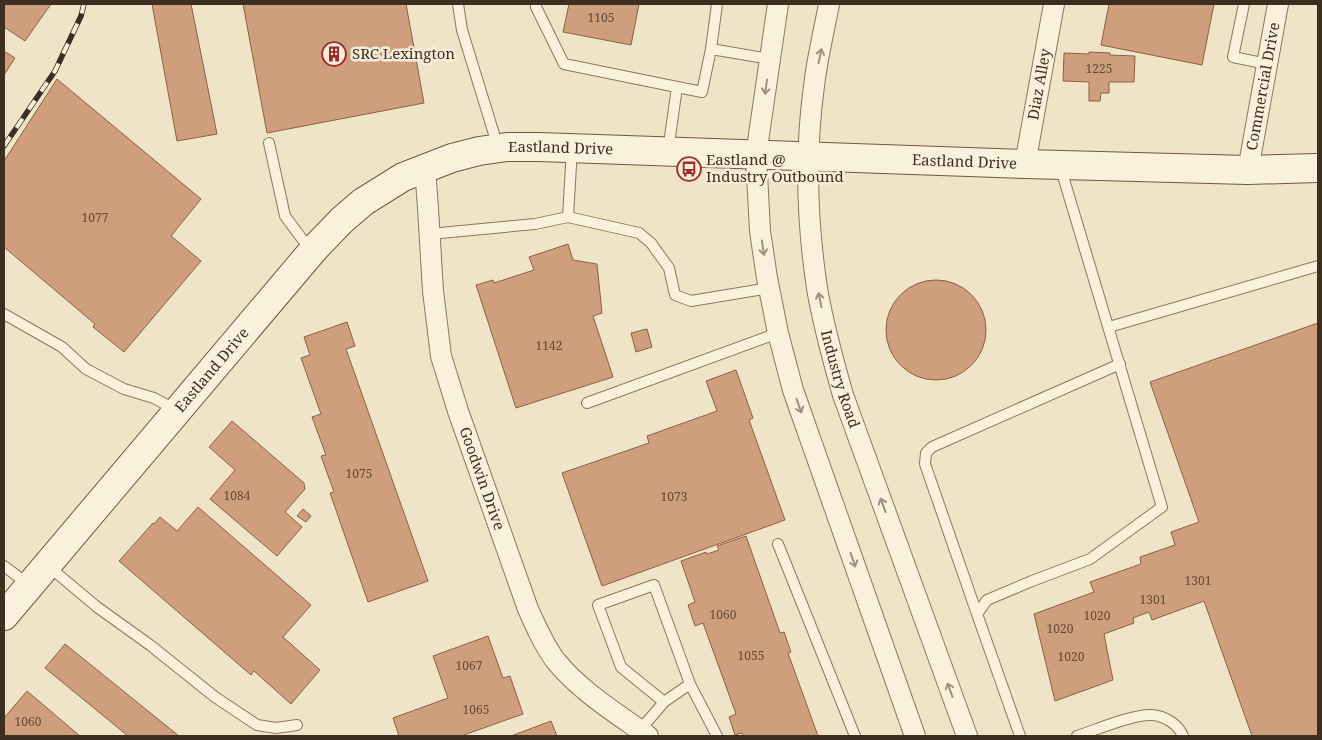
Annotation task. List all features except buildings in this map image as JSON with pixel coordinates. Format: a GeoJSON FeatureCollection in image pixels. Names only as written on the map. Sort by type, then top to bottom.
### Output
{"type":"FeatureCollection","features":[{"type":"Feature","properties":{"kind":"street"},"geometry":{"type":"LineString","coordinates":[[778,4],[756,155],[760,231],[769,288],[778,333],[793,390],[915,736]]}},
{"type":"Feature","properties":{"kind":"street","name":"Industry Road"},"geometry":{"type":"LineString","coordinates":[[830,4],[814,86],[809,156],[809,210],[817,289],[830,350],[843,395],[967,736]]}},
{"type":"Feature","properties":{"kind":"street","name":"Diaz Alley"},"geometry":{"type":"LineString","coordinates":[[1025,164],[1054,4]]}},
{"type":"Feature","properties":{"kind":"street","name":"Commercial Drive"},"geometry":{"type":"LineString","coordinates":[[1248,170],[1278,4]]}},
{"type":"Feature","properties":{"kind":"street","name":"Eastland Drive"},"geometry":{"type":"LineString","coordinates":[[4,616],[177,410],[312,252],[342,220],[363,202],[403,177],[452,158],[498,148],[539,147],[1060,165],[1248,170],[1318,168]]}},
{"type":"Feature","properties":{"kind":"street","name":"Goodwin Drive"},"geometry":{"type":"LineString","coordinates":[[425,168],[433,291],[441,356],[458,411],[528,609],[540,636],[555,659],[572,679],[644,733]]}},
{"type":"Feature","properties":{"kind":"lane"},"geometry":{"type":"LineString","coordinates":[[458,4],[462,30],[498,148]]}},
{"type":"Feature","properties":{"kind":"lane"},"geometry":{"type":"LineString","coordinates":[[536,4],[536,8],[564,64],[702,92],[711,49],[717,4]]}},
{"type":"Feature","properties":{"kind":"lane"},"geometry":{"type":"LineString","coordinates":[[1244,4],[1233,57],[1267,64]]}},
{"type":"Feature","properties":{"kind":"lane"},"geometry":{"type":"LineString","coordinates":[[711,49],[770,59]]}},
{"type":"Feature","properties":{"kind":"lane"},"geometry":{"type":"LineString","coordinates":[[668,152],[677,87]]}},
{"type":"Feature","properties":{"kind":"lane"},"geometry":{"type":"LineString","coordinates":[[269,143],[285,216],[312,252]]}},
{"type":"Feature","properties":{"kind":"lane"},"geometry":{"type":"LineString","coordinates":[[568,217],[572,148]]}},
{"type":"Feature","properties":{"kind":"lane"},"geometry":{"type":"LineString","coordinates":[[977,614],[987,600],[1090,559],[1162,507],[1060,165]]}},
{"type":"Feature","properties":{"kind":"lane"},"geometry":{"type":"LineString","coordinates":[[430,234],[535,224],[568,217],[639,233],[651,243],[669,268],[675,295],[690,301],[769,288]]}},
{"type":"Feature","properties":{"kind":"lane"},"geometry":{"type":"LineString","coordinates":[[1109,327],[1318,266]]}},
{"type":"Feature","properties":{"kind":"lane"},"geometry":{"type":"LineString","coordinates":[[4,314],[62,347],[86,368],[124,389],[154,398],[177,410]]}},
{"type":"Feature","properties":{"kind":"lane"},"geometry":{"type":"LineString","coordinates":[[588,403],[778,333]]}},
{"type":"Feature","properties":{"kind":"lane"},"geometry":{"type":"LineString","coordinates":[[1020,736],[925,464],[926,453],[932,447],[1120,364]]}},
{"type":"Feature","properties":{"kind":"lane"},"geometry":{"type":"LineString","coordinates":[[778,544],[855,736]]}},
{"type":"Feature","properties":{"kind":"lane"},"geometry":{"type":"LineString","coordinates":[[47,565],[96,607],[150,645],[216,697],[257,725],[276,728],[297,724]]}},
{"type":"Feature","properties":{"kind":"lane"},"geometry":{"type":"LineString","coordinates":[[4,566],[29,585]]}},
{"type":"Feature","properties":{"kind":"lane"},"geometry":{"type":"LineString","coordinates":[[664,702],[621,666],[598,605],[654,584],[690,684],[717,736]]}},
{"type":"Feature","properties":{"kind":"lane"},"geometry":{"type":"LineString","coordinates":[[644,733],[664,702],[690,684]]}},
{"type":"Feature","properties":{"kind":"lane"},"geometry":{"type":"LineString","coordinates":[[1076,736],[1130,718],[1152,715],[1167,719],[1180,730],[1182,736]]}},
{"type":"Feature","properties":{"kind":"railway"},"geometry":{"type":"LineString","coordinates":[[4,146],[55,71],[81,16],[84,4]]}},
{"type":"Feature","properties":{"kind":"place","name":"SRC Lexington"},"geometry":{"type":"Point","coordinates":[334,54]}},
{"type":"Feature","properties":{"kind":"place","name":"Eastland @ Industry Outbound"},"geometry":{"type":"Point","coordinates":[689,169]}}]}
